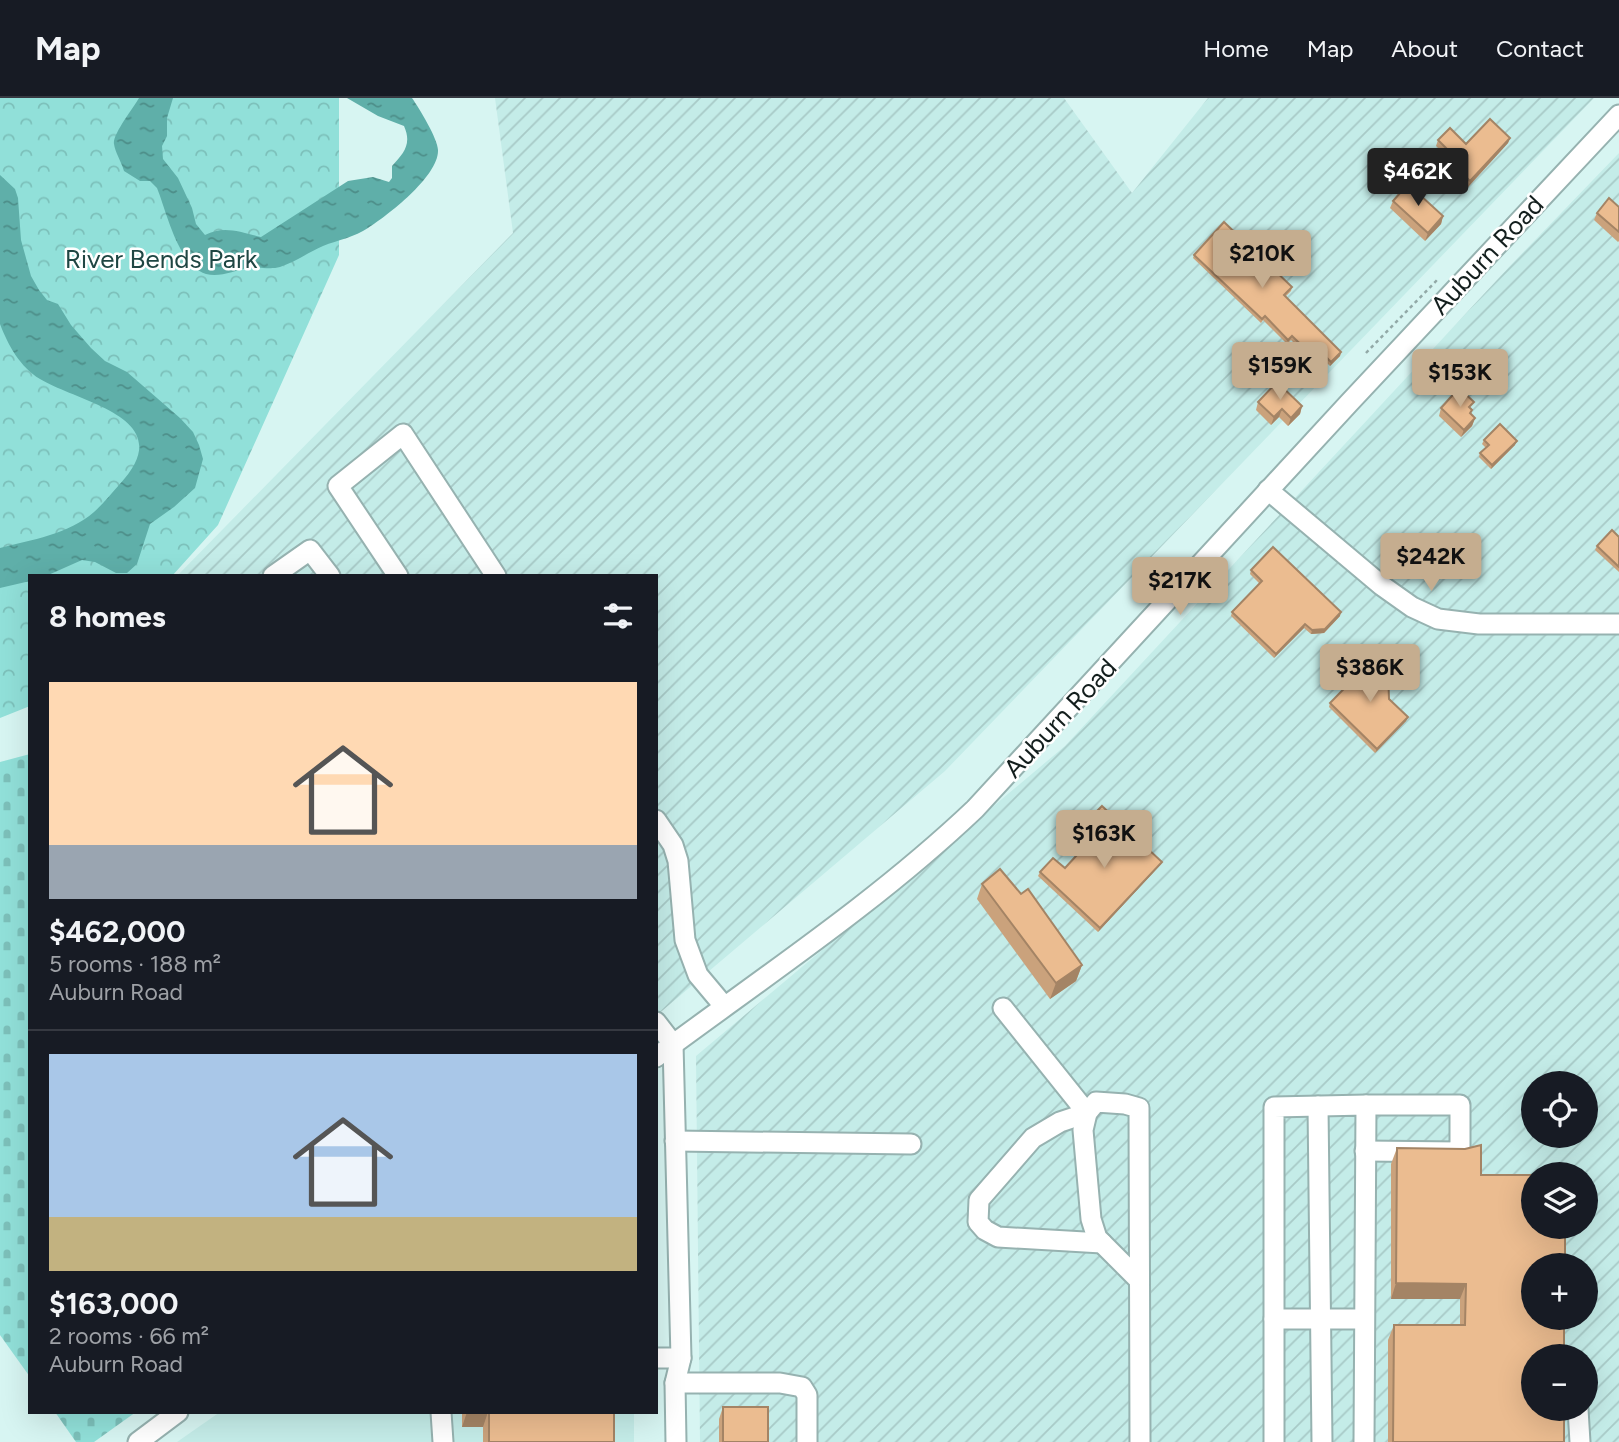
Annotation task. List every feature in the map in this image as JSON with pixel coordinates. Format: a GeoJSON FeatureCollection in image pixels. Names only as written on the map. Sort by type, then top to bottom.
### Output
{"type":"FeatureCollection","features":[{"type":"Feature","properties":{"kind":"street","name":"Auburn Road"},"geometry":{"type":"LineString","coordinates":[[658,1055],[827,934],[934,848],[975,809],[1268,490],[1619,115]]}},
{"type":"Feature","properties":{"kind":"street"},"geometry":{"type":"LineString","coordinates":[[397,574],[338,486],[403,434],[495,574]]}},
{"type":"Feature","properties":{"kind":"street"},"geometry":{"type":"LineString","coordinates":[[1268,490],[1381,585],[1412,607],[1438,619],[1479,624],[1619,624]]}},
{"type":"Feature","properties":{"kind":"street"},"geometry":{"type":"LineString","coordinates":[[276,574],[310,550],[328,574]]}},
{"type":"Feature","properties":{"kind":"street"},"geometry":{"type":"LineString","coordinates":[[658,823],[673,845],[678,861],[685,940],[698,975],[724,1006]]}},
{"type":"Feature","properties":{"kind":"street"},"geometry":{"type":"LineString","coordinates":[[1003,1008],[1087,1113]]}},
{"type":"Feature","properties":{"kind":"street"},"geometry":{"type":"LineString","coordinates":[[658,1025],[673,1044],[681,1358],[675,1383],[676,1442]]}},
{"type":"Feature","properties":{"kind":"street"},"geometry":{"type":"LineString","coordinates":[[1138,1279],[1097,1238],[1091,1219],[1083,1130],[1087,1113],[1096,1102],[1139,1108],[1140,1442]]}},
{"type":"Feature","properties":{"kind":"street"},"geometry":{"type":"LineString","coordinates":[[1364,1442],[1366,1105]]}},
{"type":"Feature","properties":{"kind":"street"},"geometry":{"type":"LineString","coordinates":[[1274,1442],[1274,1107],[1460,1105],[1460,1152],[1365,1151]]}},
{"type":"Feature","properties":{"kind":"street"},"geometry":{"type":"LineString","coordinates":[[1318,1106],[1322,1442]]}},
{"type":"Feature","properties":{"kind":"street"},"geometry":{"type":"LineString","coordinates":[[1087,1113],[1060,1122],[1033,1138],[979,1200],[978,1222],[985,1230],[998,1237],[1102,1243]]}},
{"type":"Feature","properties":{"kind":"street"},"geometry":{"type":"LineString","coordinates":[[676,1141],[911,1144]]}},
{"type":"Feature","properties":{"kind":"street"},"geometry":{"type":"LineString","coordinates":[[1274,1319],[1364,1319]]}},
{"type":"Feature","properties":{"kind":"street"},"geometry":{"type":"LineString","coordinates":[[658,1358],[681,1358]]}},
{"type":"Feature","properties":{"kind":"street"},"geometry":{"type":"LineString","coordinates":[[675,1383],[780,1383],[802,1387],[807,1395],[807,1442]]}},
{"type":"Feature","properties":{"kind":"street"},"geometry":{"type":"LineString","coordinates":[[138,1442],[175,1414]]}},
{"type":"Feature","properties":{"kind":"street"},"geometry":{"type":"LineString","coordinates":[[441,1414],[443,1442]]}},
{"type":"Feature","properties":{"kind":"street"},"geometry":{"type":"LineString","coordinates":[[1579,1421],[1580,1442]]}},
{"type":"Feature","properties":{"kind":"path"},"geometry":{"type":"LineString","coordinates":[[1366,353],[1438,279]]}},
{"type":"Feature","properties":{"kind":"shaded area"},"geometry":{"type":"Polygon","coordinates":[[[495,98],[1064,98],[1132,193],[1208,98],[1594,98],[945,771],[658,1014],[658,574],[179,574],[513,233],[495,98]]]}},
{"type":"Feature","properties":{"kind":"shaded area"},"geometry":{"type":"Polygon","coordinates":[[[1619,153],[1619,1442],[700,1442],[696,1056],[1065,746],[1508,268],[1619,153]]]}},
{"type":"Feature","properties":{"kind":"shaded area"},"geometry":{"type":"Polygon","coordinates":[[[217,1414],[634,1414],[634,1442],[177,1442],[217,1414]]]}},
{"type":"Feature","properties":{"kind":"green space","name":"River Bends Park"},"geometry":{"type":"Polygon","coordinates":[[[0,98],[339,98],[339,255],[218,525],[174,574],[28,574],[28,707],[0,718],[0,98]]]}},
{"type":"Feature","properties":{"kind":"green space"},"geometry":{"type":"Polygon","coordinates":[[[28,755],[28,1374],[0,1335],[0,762],[28,755]]]}},
{"type":"Feature","properties":{"kind":"green space"},"geometry":{"type":"Polygon","coordinates":[[[56,1414],[133,1414],[94,1442],[76,1442],[56,1414]]]}},
{"type":"Feature","properties":{"kind":"water"},"geometry":{"type":"Polygon","coordinates":[[[139,98],[173,98],[167,118],[167,136],[162,146],[163,159],[178,178],[192,208],[196,224],[205,235],[226,230],[261,237],[348,181],[373,177],[389,182],[392,178],[392,166],[407,143],[404,126],[378,116],[347,98],[412,98],[435,139],[438,150],[436,160],[421,183],[387,214],[358,234],[323,246],[280,267],[243,269],[211,275],[196,269],[181,249],[157,188],[150,181],[140,181],[124,171],[114,140],[139,98]]]}},
{"type":"Feature","properties":{"kind":"water"},"geometry":{"type":"Polygon","coordinates":[[[0,175],[15,189],[21,240],[31,276],[39,290],[47,300],[58,304],[71,325],[105,361],[127,372],[180,418],[193,432],[199,445],[203,459],[195,488],[150,524],[137,564],[127,573],[116,573],[95,562],[82,560],[50,574],[28,574],[28,581],[0,588],[0,548],[49,535],[84,520],[119,485],[135,462],[139,444],[133,429],[119,416],[33,374],[15,355],[0,324],[0,175]]]}},
{"type":"Feature","properties":{"kind":"building"},"geometry":{"type":"Polygon","coordinates":[[[1490,119],[1510,138],[1470,181],[1458,169],[1451,177],[1442,168],[1454,156],[1438,140],[1450,128],[1466,144],[1490,119]]]}},
{"type":"Feature","properties":{"kind":"building"},"geometry":{"type":"Polygon","coordinates":[[[1408,184],[1443,216],[1428,233],[1393,201],[1408,184]]]}},
{"type":"Feature","properties":{"kind":"building"},"geometry":{"type":"Polygon","coordinates":[[[1609,198],[1619,207],[1619,232],[1597,213],[1609,198]]]}},
{"type":"Feature","properties":{"kind":"building"},"geometry":{"type":"Polygon","coordinates":[[[1224,222],[1292,287],[1284,295],[1341,352],[1331,362],[1325,356],[1319,362],[1292,336],[1288,340],[1265,316],[1262,319],[1194,255],[1224,222]]]}},
{"type":"Feature","properties":{"kind":"building"},"geometry":{"type":"Polygon","coordinates":[[[1277,382],[1302,406],[1291,418],[1282,409],[1274,417],[1258,402],[1277,382]]]}},
{"type":"Feature","properties":{"kind":"building"},"geometry":{"type":"Polygon","coordinates":[[[1459,388],[1474,402],[1469,407],[1475,418],[1464,430],[1441,408],[1459,388]]]}},
{"type":"Feature","properties":{"kind":"building"},"geometry":{"type":"Polygon","coordinates":[[[1500,424],[1517,441],[1492,465],[1480,453],[1489,445],[1484,440],[1500,424]]]}},
{"type":"Feature","properties":{"kind":"building"},"geometry":{"type":"Polygon","coordinates":[[[1612,530],[1619,537],[1619,567],[1597,546],[1612,530]]]}},
{"type":"Feature","properties":{"kind":"building"},"geometry":{"type":"Polygon","coordinates":[[[1273,547],[1341,612],[1325,629],[1312,630],[1305,624],[1276,654],[1232,612],[1262,581],[1251,570],[1273,547]]]}},
{"type":"Feature","properties":{"kind":"building"},"geometry":{"type":"Polygon","coordinates":[[[1376,656],[1388,669],[1389,699],[1408,717],[1377,749],[1330,703],[1376,656]]]}},
{"type":"Feature","properties":{"kind":"building"},"geometry":{"type":"Polygon","coordinates":[[[1102,806],[1162,862],[1100,928],[1040,872],[1053,858],[1065,868],[1099,831],[1088,820],[1102,806]]]}},
{"type":"Feature","properties":{"kind":"building"},"geometry":{"type":"Polygon","coordinates":[[[1000,869],[1021,894],[1028,889],[1082,965],[1056,983],[982,884],[1000,869]]]}},
{"type":"Feature","properties":{"kind":"building"},"geometry":{"type":"Polygon","coordinates":[[[1481,1145],[1481,1175],[1521,1175],[1521,1239],[1565,1239],[1565,1253],[1521,1253],[1521,1330],[1564,1330],[1564,1344],[1521,1344],[1521,1421],[1564,1421],[1564,1442],[1393,1442],[1394,1325],[1465,1325],[1466,1284],[1396,1283],[1397,1148],[1465,1149],[1481,1145]]]}},
{"type":"Feature","properties":{"kind":"building"},"geometry":{"type":"Polygon","coordinates":[[[723,1407],[768,1407],[768,1442],[723,1442],[723,1407]]]}},
{"type":"Feature","properties":{"kind":"building"},"geometry":{"type":"Polygon","coordinates":[[[489,1414],[614,1414],[614,1442],[489,1442],[489,1414]]]}}]}
